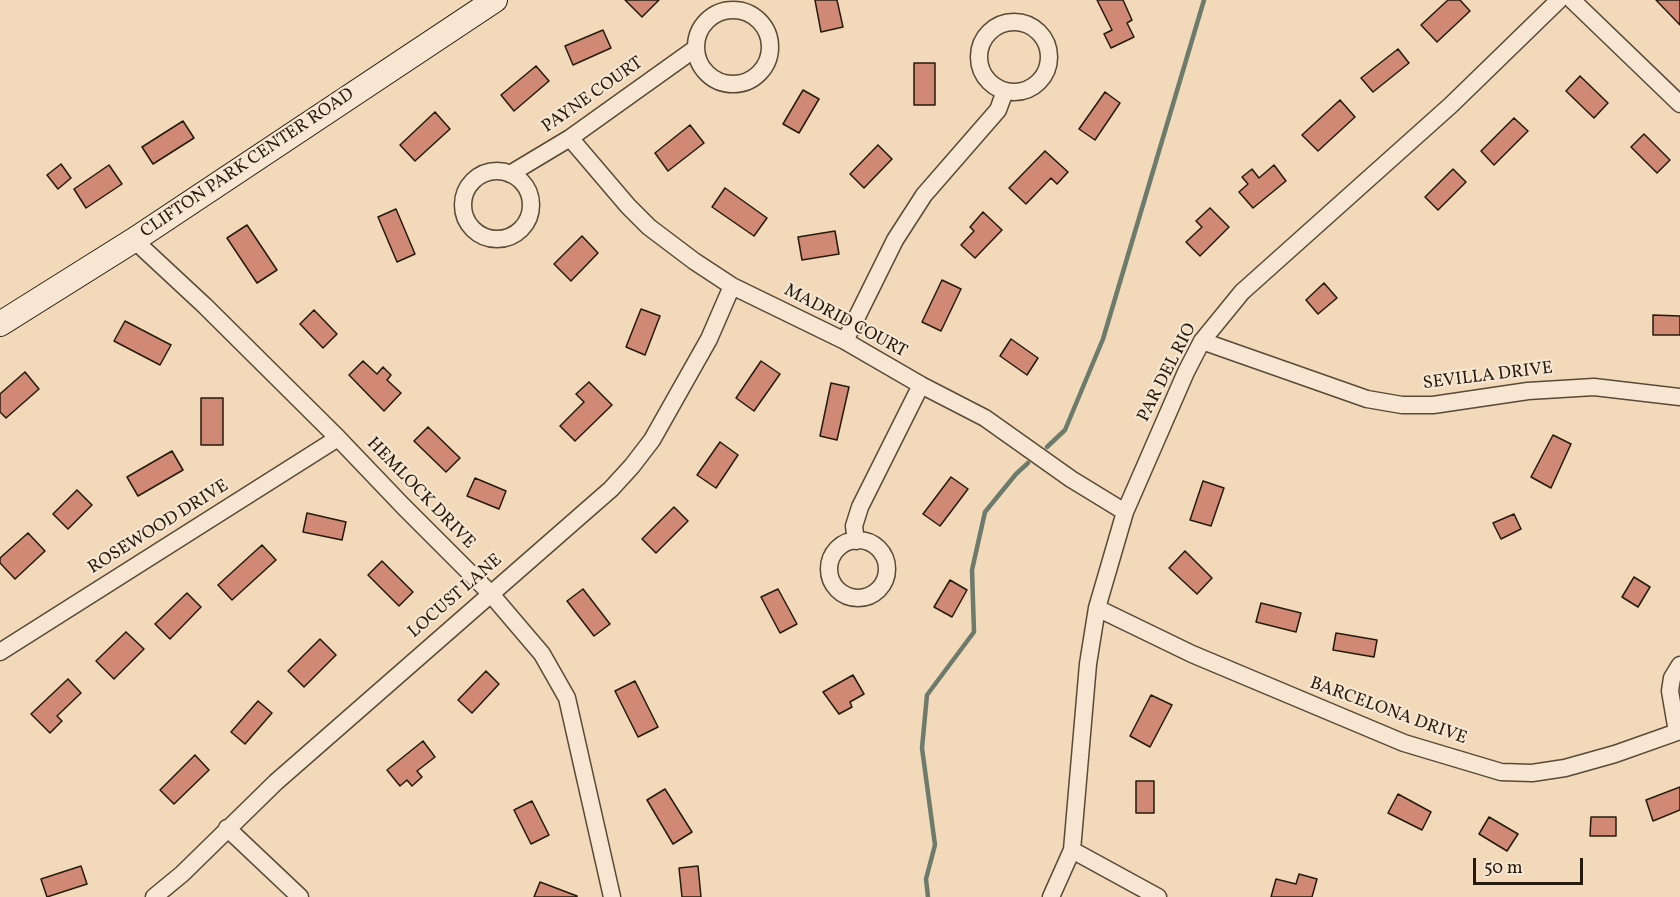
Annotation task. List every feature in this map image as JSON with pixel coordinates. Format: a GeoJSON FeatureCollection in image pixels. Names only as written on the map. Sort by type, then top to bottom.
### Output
{"type":"FeatureCollection","features":[{"type":"Feature","properties":{"kind":"street","name":"CLIFTON PARK CENTER ROAD"},"geometry":{"type":"LineString","coordinates":[[0,324],[134,240],[495,0]]}},
{"type":"Feature","properties":{"kind":"street","name":"PAR DEL RIO"},"geometry":{"type":"LineString","coordinates":[[1051,897],[1072,850],[1088,664],[1097,608],[1125,512],[1186,372],[1202,341],[1242,292],[1451,105],[1559,0]]}},
{"type":"Feature","properties":{"kind":"street"},"geometry":{"type":"LineString","coordinates":[[1572,0],[1680,104]]}},
{"type":"Feature","properties":{"kind":"street","name":"PAYNE COURT"},"geometry":{"type":"LineString","coordinates":[[510,174],[524,185],[528,193],[530,211],[527,219],[523,227],[508,237],[490,239],[482,236],[474,231],[465,217],[463,208],[466,191],[470,184],[484,174],[502,172],[510,174],[570,138],[696,48],[700,31],[711,18],[719,13],[737,11],[753,17],[760,22],[768,38],[769,47],[761,71],[738,84],[720,82],[712,78],[700,65],[696,48]]}},
{"type":"Feature","properties":{"kind":"street"},"geometry":{"type":"LineString","coordinates":[[1025,23],[1040,32],[1044,38],[1048,46],[1049,63],[1042,78],[1030,88],[1022,91],[1005,91],[984,76],[979,59],[980,51],[987,35],[1000,24],[1025,23]]}},
{"type":"Feature","properties":{"kind":"street"},"geometry":{"type":"LineString","coordinates":[[845,342],[895,240],[924,195],[998,110],[1005,91]]}},
{"type":"Feature","properties":{"kind":"street","name":"MADRID COURT"},"geometry":{"type":"LineString","coordinates":[[570,138],[628,206],[649,226],[694,261],[732,286],[845,342],[985,418],[1071,479],[1125,512]]}},
{"type":"Feature","properties":{"kind":"street","name":"HEMLOCK DRIVE"},"geometry":{"type":"LineString","coordinates":[[134,240],[205,306],[338,438],[490,593],[542,654],[567,698],[612,897]]}},
{"type":"Feature","properties":{"kind":"street","name":"LOCUST LANE"},"geometry":{"type":"LineString","coordinates":[[154,897],[182,874],[276,782],[611,489],[652,440],[709,339],[732,286]]}},
{"type":"Feature","properties":{"kind":"street","name":"SEVILLA DRIVE"},"geometry":{"type":"LineString","coordinates":[[1202,341],[1367,399],[1402,405],[1433,405],[1528,391],[1594,387],[1680,397]]}},
{"type":"Feature","properties":{"kind":"street"},"geometry":{"type":"LineString","coordinates":[[856,541],[854,526],[860,507],[921,385]]}},
{"type":"Feature","properties":{"kind":"street","name":"ROSEWOOD DRIVE"},"geometry":{"type":"LineString","coordinates":[[0,652],[338,438]]}},
{"type":"Feature","properties":{"kind":"street","name":"BARCELONA DRIVE"},"geometry":{"type":"LineString","coordinates":[[1097,608],[1192,654],[1394,739],[1501,772],[1532,773],[1565,768],[1615,754],[1678,731],[1670,691],[1672,678],[1680,665]]}},
{"type":"Feature","properties":{"kind":"street"},"geometry":{"type":"LineString","coordinates":[[227,828],[300,897]]}},
{"type":"Feature","properties":{"kind":"street"},"geometry":{"type":"LineString","coordinates":[[1072,850],[1158,897]]}},
{"type":"Feature","properties":{"kind":"building"},"geometry":{"type":"Polygon","coordinates":[[[625,0],[659,0],[642,17],[625,0]]]}},
{"type":"Feature","properties":{"kind":"building"},"geometry":{"type":"Polygon","coordinates":[[[815,0],[837,0],[843,27],[821,32],[815,0]]]}},
{"type":"Feature","properties":{"kind":"building"},"geometry":{"type":"Polygon","coordinates":[[[1097,0],[1123,0],[1132,20],[1127,23],[1134,37],[1111,48],[1104,34],[1112,30],[1097,0]]]}},
{"type":"Feature","properties":{"kind":"building"},"geometry":{"type":"Polygon","coordinates":[[[1448,0],[1460,0],[1470,11],[1437,42],[1421,25],[1448,0]]]}},
{"type":"Feature","properties":{"kind":"building"},"geometry":{"type":"Polygon","coordinates":[[[1656,0],[1680,0],[1680,25],[1656,0]]]}},
{"type":"Feature","properties":{"kind":"building"},"geometry":{"type":"Polygon","coordinates":[[[603,30],[611,48],[573,65],[565,46],[603,30]]]}},
{"type":"Feature","properties":{"kind":"building"},"geometry":{"type":"Polygon","coordinates":[[[1398,49],[1409,63],[1373,92],[1361,78],[1398,49]]]}},
{"type":"Feature","properties":{"kind":"building"},"geometry":{"type":"Polygon","coordinates":[[[914,63],[935,63],[935,105],[914,105],[914,63]]]}},
{"type":"Feature","properties":{"kind":"building"},"geometry":{"type":"Polygon","coordinates":[[[536,66],[549,81],[514,111],[501,95],[536,66]]]}},
{"type":"Feature","properties":{"kind":"building"},"geometry":{"type":"Polygon","coordinates":[[[1580,76],[1608,103],[1594,118],[1566,91],[1580,76]]]}},
{"type":"Feature","properties":{"kind":"building"},"geometry":{"type":"Polygon","coordinates":[[[803,90],[819,99],[799,133],[783,124],[803,90]]]}},
{"type":"Feature","properties":{"kind":"building"},"geometry":{"type":"Polygon","coordinates":[[[1105,92],[1120,103],[1095,140],[1079,129],[1105,92]]]}},
{"type":"Feature","properties":{"kind":"building"},"geometry":{"type":"Polygon","coordinates":[[[1340,100],[1355,117],[1318,151],[1302,135],[1340,100]]]}},
{"type":"Feature","properties":{"kind":"building"},"geometry":{"type":"Polygon","coordinates":[[[435,112],[450,129],[415,161],[400,145],[435,112]]]}},
{"type":"Feature","properties":{"kind":"building"},"geometry":{"type":"Polygon","coordinates":[[[1514,118],[1528,131],[1494,165],[1481,151],[1514,118]]]}},
{"type":"Feature","properties":{"kind":"building"},"geometry":{"type":"Polygon","coordinates":[[[183,121],[194,138],[153,164],[142,147],[183,121]]]}},
{"type":"Feature","properties":{"kind":"building"},"geometry":{"type":"Polygon","coordinates":[[[690,125],[704,143],[668,171],[655,153],[690,125]]]}},
{"type":"Feature","properties":{"kind":"building"},"geometry":{"type":"Polygon","coordinates":[[[1644,134],[1670,160],[1657,173],[1631,147],[1644,134]]]}},
{"type":"Feature","properties":{"kind":"building"},"geometry":{"type":"Polygon","coordinates":[[[878,145],[892,159],[864,188],[850,174],[878,145]]]}},
{"type":"Feature","properties":{"kind":"building"},"geometry":{"type":"Polygon","coordinates":[[[1045,151],[1068,172],[1057,184],[1051,178],[1026,204],[1009,188],[1045,151]]]}},
{"type":"Feature","properties":{"kind":"building"},"geometry":{"type":"Polygon","coordinates":[[[61,164],[71,178],[58,189],[47,175],[61,164]]]}},
{"type":"Feature","properties":{"kind":"building"},"geometry":{"type":"Polygon","coordinates":[[[109,165],[122,184],[86,208],[74,189],[109,165]]]}},
{"type":"Feature","properties":{"kind":"building"},"geometry":{"type":"Polygon","coordinates":[[[1274,165],[1286,181],[1253,208],[1239,192],[1248,184],[1242,177],[1252,169],[1259,178],[1274,165]]]}},
{"type":"Feature","properties":{"kind":"building"},"geometry":{"type":"Polygon","coordinates":[[[1453,169],[1466,182],[1438,210],[1425,197],[1453,169]]]}},
{"type":"Feature","properties":{"kind":"building"},"geometry":{"type":"Polygon","coordinates":[[[725,188],[767,218],[754,236],[712,207],[725,188]]]}},
{"type":"Feature","properties":{"kind":"building"},"geometry":{"type":"Polygon","coordinates":[[[1210,208],[1229,227],[1200,256],[1186,242],[1202,227],[1196,221],[1210,208]]]}},
{"type":"Feature","properties":{"kind":"building"},"geometry":{"type":"Polygon","coordinates":[[[396,209],[415,254],[397,262],[378,217],[396,209]]]}},
{"type":"Feature","properties":{"kind":"building"},"geometry":{"type":"Polygon","coordinates":[[[983,212],[1002,230],[975,258],[961,245],[974,231],[970,227],[983,212]]]}},
{"type":"Feature","properties":{"kind":"building"},"geometry":{"type":"Polygon","coordinates":[[[247,225],[277,270],[257,283],[227,238],[247,225]]]}},
{"type":"Feature","properties":{"kind":"building"},"geometry":{"type":"Polygon","coordinates":[[[835,231],[839,254],[802,260],[798,237],[835,231]]]}},
{"type":"Feature","properties":{"kind":"building"},"geometry":{"type":"Polygon","coordinates":[[[582,236],[598,253],[571,281],[554,264],[582,236]]]}},
{"type":"Feature","properties":{"kind":"building"},"geometry":{"type":"Polygon","coordinates":[[[942,280],[961,289],[941,331],[922,322],[942,280]]]}},
{"type":"Feature","properties":{"kind":"building"},"geometry":{"type":"Polygon","coordinates":[[[1324,283],[1337,298],[1318,314],[1306,300],[1324,283]]]}},
{"type":"Feature","properties":{"kind":"building"},"geometry":{"type":"Polygon","coordinates":[[[641,309],[660,316],[645,355],[626,347],[641,309]]]}},
{"type":"Feature","properties":{"kind":"building"},"geometry":{"type":"Polygon","coordinates":[[[314,310],[337,334],[323,348],[300,324],[314,310]]]}},
{"type":"Feature","properties":{"kind":"building"},"geometry":{"type":"Polygon","coordinates":[[[1653,315],[1680,316],[1680,335],[1653,335],[1653,315]]]}},
{"type":"Feature","properties":{"kind":"building"},"geometry":{"type":"Polygon","coordinates":[[[125,321],[171,345],[160,365],[114,341],[125,321]]]}},
{"type":"Feature","properties":{"kind":"building"},"geometry":{"type":"Polygon","coordinates":[[[1011,339],[1038,358],[1027,375],[1000,356],[1011,339]]]}},
{"type":"Feature","properties":{"kind":"building"},"geometry":{"type":"Polygon","coordinates":[[[363,361],[377,374],[383,367],[391,375],[387,380],[401,393],[384,411],[349,375],[363,361]]]}},
{"type":"Feature","properties":{"kind":"building"},"geometry":{"type":"Polygon","coordinates":[[[761,361],[780,374],[754,411],[736,398],[761,361]]]}},
{"type":"Feature","properties":{"kind":"building"},"geometry":{"type":"Polygon","coordinates":[[[25,372],[39,389],[6,418],[0,412],[0,394],[25,372]]]}},
{"type":"Feature","properties":{"kind":"building"},"geometry":{"type":"Polygon","coordinates":[[[589,382],[612,405],[575,441],[560,426],[584,402],[576,394],[589,382]]]}},
{"type":"Feature","properties":{"kind":"building"},"geometry":{"type":"Polygon","coordinates":[[[831,383],[849,387],[837,440],[820,436],[831,383]]]}},
{"type":"Feature","properties":{"kind":"building"},"geometry":{"type":"Polygon","coordinates":[[[201,398],[223,398],[223,445],[201,445],[201,398]]]}},
{"type":"Feature","properties":{"kind":"building"},"geometry":{"type":"Polygon","coordinates":[[[428,427],[460,458],[446,472],[414,441],[428,427]]]}},
{"type":"Feature","properties":{"kind":"building"},"geometry":{"type":"Polygon","coordinates":[[[1553,435],[1571,444],[1551,488],[1531,477],[1553,435]]]}},
{"type":"Feature","properties":{"kind":"building"},"geometry":{"type":"Polygon","coordinates":[[[720,442],[738,455],[716,488],[697,475],[720,442]]]}},
{"type":"Feature","properties":{"kind":"building"},"geometry":{"type":"Polygon","coordinates":[[[172,451],[183,470],[138,496],[127,477],[172,451]]]}},
{"type":"Feature","properties":{"kind":"building"},"geometry":{"type":"Polygon","coordinates":[[[951,477],[968,489],[940,526],[923,514],[951,477]]]}},
{"type":"Feature","properties":{"kind":"building"},"geometry":{"type":"Polygon","coordinates":[[[475,478],[506,491],[499,509],[467,496],[475,478]]]}},
{"type":"Feature","properties":{"kind":"building"},"geometry":{"type":"Polygon","coordinates":[[[1203,481],[1224,488],[1211,526],[1190,520],[1203,481]]]}},
{"type":"Feature","properties":{"kind":"building"},"geometry":{"type":"Polygon","coordinates":[[[77,490],[92,505],[68,529],[53,514],[77,490]]]}},
{"type":"Feature","properties":{"kind":"building"},"geometry":{"type":"Polygon","coordinates":[[[674,507],[688,521],[656,553],[642,539],[674,507]]]}},
{"type":"Feature","properties":{"kind":"building"},"geometry":{"type":"Polygon","coordinates":[[[307,513],[346,522],[342,540],[303,532],[307,513]]]}},
{"type":"Feature","properties":{"kind":"building"},"geometry":{"type":"Polygon","coordinates":[[[1514,514],[1521,529],[1501,539],[1493,523],[1514,514]]]}},
{"type":"Feature","properties":{"kind":"building"},"geometry":{"type":"Polygon","coordinates":[[[28,533],[45,551],[15,579],[0,563],[0,558],[28,533]]]}},
{"type":"Feature","properties":{"kind":"building"},"geometry":{"type":"Polygon","coordinates":[[[262,545],[276,560],[232,600],[218,585],[262,545]]]}},
{"type":"Feature","properties":{"kind":"building"},"geometry":{"type":"Polygon","coordinates":[[[1185,551],[1212,578],[1197,594],[1169,568],[1185,551]]]}},
{"type":"Feature","properties":{"kind":"building"},"geometry":{"type":"Polygon","coordinates":[[[382,561],[413,592],[399,606],[368,575],[382,561]]]}},
{"type":"Feature","properties":{"kind":"building"},"geometry":{"type":"Polygon","coordinates":[[[1634,577],[1650,587],[1638,607],[1622,597],[1634,577]]]}},
{"type":"Feature","properties":{"kind":"building"},"geometry":{"type":"Polygon","coordinates":[[[950,580],[967,590],[952,617],[934,607],[950,580]]]}},
{"type":"Feature","properties":{"kind":"building"},"geometry":{"type":"Polygon","coordinates":[[[583,589],[610,624],[594,636],[567,601],[583,589]]]}},
{"type":"Feature","properties":{"kind":"building"},"geometry":{"type":"Polygon","coordinates":[[[778,589],[797,624],[780,633],[761,597],[778,589]]]}},
{"type":"Feature","properties":{"kind":"building"},"geometry":{"type":"Polygon","coordinates":[[[187,593],[201,607],[170,639],[155,624],[187,593]]]}},
{"type":"Feature","properties":{"kind":"building"},"geometry":{"type":"Polygon","coordinates":[[[1261,603],[1301,613],[1296,632],[1256,622],[1261,603]]]}},
{"type":"Feature","properties":{"kind":"building"},"geometry":{"type":"Polygon","coordinates":[[[126,632],[144,649],[114,679],[96,661],[126,632]]]}},
{"type":"Feature","properties":{"kind":"building"},"geometry":{"type":"Polygon","coordinates":[[[1336,633],[1377,640],[1374,657],[1333,650],[1336,633]]]}},
{"type":"Feature","properties":{"kind":"building"},"geometry":{"type":"Polygon","coordinates":[[[320,639],[336,655],[304,687],[288,671],[320,639]]]}},
{"type":"Feature","properties":{"kind":"building"},"geometry":{"type":"Polygon","coordinates":[[[486,671],[499,684],[472,713],[458,700],[486,671]]]}},
{"type":"Feature","properties":{"kind":"building"},"geometry":{"type":"Polygon","coordinates":[[[853,675],[864,694],[850,702],[852,707],[839,714],[823,692],[853,675]]]}},
{"type":"Feature","properties":{"kind":"building"},"geometry":{"type":"Polygon","coordinates":[[[68,679],[81,693],[57,716],[62,721],[50,733],[31,714],[68,679]]]}},
{"type":"Feature","properties":{"kind":"building"},"geometry":{"type":"Polygon","coordinates":[[[635,681],[658,727],[638,737],[615,691],[635,681]]]}},
{"type":"Feature","properties":{"kind":"building"},"geometry":{"type":"Polygon","coordinates":[[[1151,695],[1172,705],[1150,747],[1130,736],[1151,695]]]}},
{"type":"Feature","properties":{"kind":"building"},"geometry":{"type":"Polygon","coordinates":[[[258,701],[272,713],[245,744],[231,732],[258,701]]]}},
{"type":"Feature","properties":{"kind":"building"},"geometry":{"type":"Polygon","coordinates":[[[423,741],[435,757],[417,771],[422,777],[412,786],[407,780],[400,786],[387,770],[423,741]]]}},
{"type":"Feature","properties":{"kind":"building"},"geometry":{"type":"Polygon","coordinates":[[[195,755],[209,770],[174,804],[160,790],[195,755]]]}},
{"type":"Feature","properties":{"kind":"building"},"geometry":{"type":"Polygon","coordinates":[[[1136,781],[1154,781],[1154,813],[1136,813],[1136,781]]]}},
{"type":"Feature","properties":{"kind":"building"},"geometry":{"type":"Polygon","coordinates":[[[1680,787],[1680,810],[1653,821],[1646,800],[1680,787]]]}},
{"type":"Feature","properties":{"kind":"building"},"geometry":{"type":"Polygon","coordinates":[[[665,789],[692,832],[673,844],[647,800],[665,789]]]}},
{"type":"Feature","properties":{"kind":"building"},"geometry":{"type":"Polygon","coordinates":[[[1398,794],[1431,812],[1422,830],[1388,813],[1398,794]]]}},
{"type":"Feature","properties":{"kind":"building"},"geometry":{"type":"Polygon","coordinates":[[[532,801],[549,835],[531,844],[514,810],[532,801]]]}},
{"type":"Feature","properties":{"kind":"building"},"geometry":{"type":"Polygon","coordinates":[[[1489,817],[1518,834],[1507,851],[1479,834],[1489,817]]]}},
{"type":"Feature","properties":{"kind":"building"},"geometry":{"type":"Polygon","coordinates":[[[1591,817],[1616,817],[1616,836],[1590,836],[1591,817]]]}},
{"type":"Feature","properties":{"kind":"building"},"geometry":{"type":"Polygon","coordinates":[[[81,866],[87,884],[47,897],[41,879],[81,866]]]}},
{"type":"Feature","properties":{"kind":"building"},"geometry":{"type":"Polygon","coordinates":[[[698,866],[701,897],[682,897],[679,868],[698,866]]]}},
{"type":"Feature","properties":{"kind":"building"},"geometry":{"type":"Polygon","coordinates":[[[1299,874],[1317,879],[1312,897],[1271,897],[1276,879],[1296,884],[1299,874]]]}},
{"type":"Feature","properties":{"kind":"building"},"geometry":{"type":"Polygon","coordinates":[[[540,882],[577,896],[577,897],[534,897],[540,882]]]}},
{"type":"Feature","properties":{"kind":"waterway"},"geometry":{"type":"LineString","coordinates":[[1047,447],[1065,430],[1103,339],[1204,0]]}},
{"type":"Feature","properties":{"kind":"waterway"},"geometry":{"type":"LineString","coordinates":[[928,897],[926,879],[935,845],[922,748],[927,695],[974,632],[972,570],[985,512],[1028,463]]}}]}
